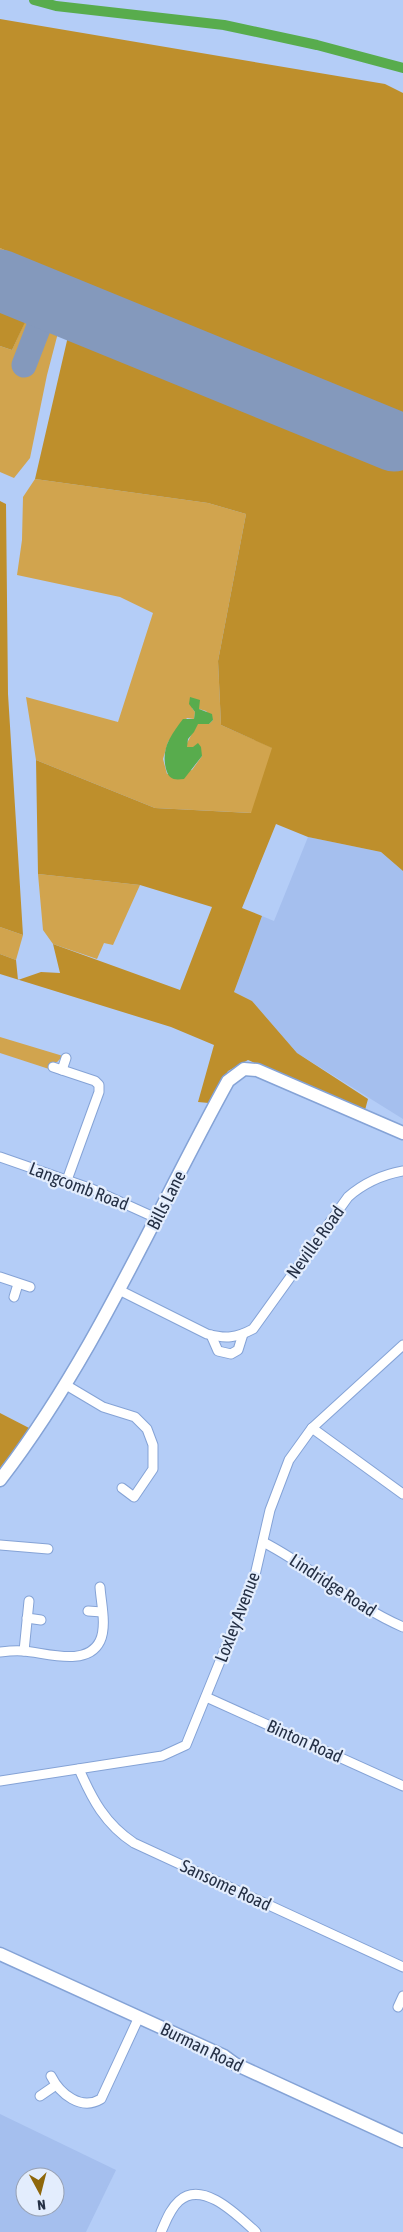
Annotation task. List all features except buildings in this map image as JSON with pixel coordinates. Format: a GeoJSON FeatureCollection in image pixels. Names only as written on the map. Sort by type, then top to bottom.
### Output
{"type":"FeatureCollection","features":[{"type":"Feature","properties":{"kind":"street"},"geometry":{"type":"LineString","coordinates":[[62,1070],[66,1058]]}},
{"type":"Feature","properties":{"kind":"street"},"geometry":{"type":"LineString","coordinates":[[53,1067],[95,1080],[99,1085],[99,1092],[67,1180]]}},
{"type":"Feature","properties":{"kind":"street","name":"Bills Lane"},"geometry":{"type":"LineString","coordinates":[[0,1480],[66,1385],[119,1290],[228,1081],[244,1069],[257,1070],[403,1133]]}},
{"type":"Feature","properties":{"kind":"street","name":"Langcomb Road"},"geometry":{"type":"LineString","coordinates":[[0,1157],[92,1188],[156,1218]]}},
{"type":"Feature","properties":{"kind":"street","name":"Neville Road"},"geometry":{"type":"LineString","coordinates":[[119,1290],[211,1335],[223,1338],[244,1334],[253,1329],[348,1197],[361,1186],[376,1179],[403,1172]]}},
{"type":"Feature","properties":{"kind":"street"},"geometry":{"type":"LineString","coordinates":[[0,1277],[30,1287]]}},
{"type":"Feature","properties":{"kind":"street"},"geometry":{"type":"LineString","coordinates":[[14,1297],[18,1284]]}},
{"type":"Feature","properties":{"kind":"street","name":"Neville Road"},"geometry":{"type":"LineString","coordinates":[[211,1335],[218,1351],[230,1354],[238,1350],[244,1334]]}},
{"type":"Feature","properties":{"kind":"street","name":"Loxley Avenue"},"geometry":{"type":"LineString","coordinates":[[0,1781],[162,1756],[175,1752],[186,1745],[255,1575],[282,1475],[296,1448],[312,1428],[402,1348]]}},
{"type":"Feature","properties":{"kind":"street"},"geometry":{"type":"LineString","coordinates":[[66,1385],[103,1407],[135,1417],[147,1429],[153,1445],[153,1469],[134,1497],[122,1488]]}},
{"type":"Feature","properties":{"kind":"street"},"geometry":{"type":"LineString","coordinates":[[312,1428],[403,1494]]}},
{"type":"Feature","properties":{"kind":"street","name":"Lindridge Road"},"geometry":{"type":"LineString","coordinates":[[263,1542],[314,1573],[355,1602],[403,1627]]}},
{"type":"Feature","properties":{"kind":"street"},"geometry":{"type":"LineString","coordinates":[[0,1545],[48,1548]]}},
{"type":"Feature","properties":{"kind":"street"},"geometry":{"type":"LineString","coordinates":[[0,1652],[24,1650],[58,1658],[82,1655],[99,1642],[102,1629],[100,1587]]}},
{"type":"Feature","properties":{"kind":"street"},"geometry":{"type":"LineString","coordinates":[[24,1650],[29,1601]]}},
{"type":"Feature","properties":{"kind":"street"},"geometry":{"type":"LineString","coordinates":[[88,1611],[102,1612]]}},
{"type":"Feature","properties":{"kind":"street"},"geometry":{"type":"LineString","coordinates":[[27,1618],[41,1620]]}},
{"type":"Feature","properties":{"kind":"street","name":"Binton Road"},"geometry":{"type":"LineString","coordinates":[[206,1696],[403,1786]]}},
{"type":"Feature","properties":{"kind":"street","name":"Sansome Road"},"geometry":{"type":"LineString","coordinates":[[79,1769],[92,1799],[107,1820],[118,1833],[134,1843],[403,1968]]}},
{"type":"Feature","properties":{"kind":"street","name":"Burman Road"},"geometry":{"type":"LineString","coordinates":[[0,1954],[139,2016],[224,2056],[235,2064],[403,2141]]}},
{"type":"Feature","properties":{"kind":"street"},"geometry":{"type":"LineString","coordinates":[[398,2007],[403,1996]]}},
{"type":"Feature","properties":{"kind":"street"},"geometry":{"type":"LineString","coordinates":[[50,2076],[65,2095],[83,2103],[95,2102],[101,2099],[139,2016]]}},
{"type":"Feature","properties":{"kind":"street"},"geometry":{"type":"LineString","coordinates":[[40,2096],[56,2085]]}},
{"type":"Feature","properties":{"kind":"street"},"geometry":{"type":"LineString","coordinates":[[161,2232],[171,2210],[178,2202],[185,2196],[196,2194],[210,2197],[231,2210],[256,2232]]}},
{"type":"Feature","properties":{"kind":"shaded area"},"geometry":{"type":"Polygon","coordinates":[[[0,19],[385,84],[403,93],[403,423],[250,361],[0,248],[0,19]]]}},
{"type":"Feature","properties":{"kind":"shaded area"},"geometry":{"type":"Polygon","coordinates":[[[0,248],[250,361],[403,423],[396,458],[59,329],[47,375],[30,458],[14,478],[0,472],[0,346],[12,350],[27,317],[0,305],[0,248]]]}},
{"type":"Feature","properties":{"kind":"shaded area"},"geometry":{"type":"Polygon","coordinates":[[[0,305],[28,316],[12,350],[0,346],[0,305]]]}},
{"type":"Feature","properties":{"kind":"shaded area"},"geometry":{"type":"Polygon","coordinates":[[[69,332],[395,458],[403,426],[403,871],[381,852],[308,837],[276,824],[242,908],[262,916],[234,992],[252,1001],[297,1053],[368,1099],[365,1110],[248,1060],[228,1071],[209,1103],[198,1102],[214,1045],[171,1027],[19,980],[41,972],[60,973],[53,944],[180,990],[212,907],[140,885],[38,874],[36,760],[155,808],[251,813],[272,748],[221,725],[218,661],[246,514],[208,503],[35,479],[69,332]]]}},
{"type":"Feature","properties":{"kind":"shaded area"},"geometry":{"type":"Polygon","coordinates":[[[35,479],[208,503],[246,514],[218,661],[221,725],[273,748],[252,813],[155,808],[36,760],[26,697],[118,722],[153,613],[120,597],[17,575],[22,540],[23,497],[35,479]],[[199,705],[192,708],[195,712],[194,719],[187,718],[168,742],[163,759],[167,774],[192,770],[202,756],[193,747],[187,748],[186,745],[197,724],[209,724],[213,720],[206,711],[199,709],[199,705]]]}},
{"type":"Feature","properties":{"kind":"shaded area"},"geometry":{"type":"Polygon","coordinates":[[[0,501],[6,504],[8,694],[23,935],[0,927],[0,501]]]}},
{"type":"Feature","properties":{"kind":"shaded area"},"geometry":{"type":"Polygon","coordinates":[[[190,697],[200,700],[199,709],[212,714],[213,720],[209,724],[198,724],[188,739],[187,747],[193,747],[198,743],[201,747],[202,756],[184,779],[175,779],[170,777],[166,769],[166,749],[174,731],[183,719],[194,719],[195,712],[189,704],[190,697]]]}},
{"type":"Feature","properties":{"kind":"shaded area"},"geometry":{"type":"Polygon","coordinates":[[[308,837],[381,852],[403,871],[403,1119],[297,1053],[252,1001],[234,992],[262,916],[274,921],[308,837]]]}},
{"type":"Feature","properties":{"kind":"shaded area"},"geometry":{"type":"Polygon","coordinates":[[[38,874],[140,885],[113,945],[104,943],[97,959],[53,944],[43,930],[38,874]]]}},
{"type":"Feature","properties":{"kind":"shaded area"},"geometry":{"type":"Polygon","coordinates":[[[0,927],[23,935],[16,960],[0,954],[0,927]]]}},
{"type":"Feature","properties":{"kind":"shaded area"},"geometry":{"type":"Polygon","coordinates":[[[0,954],[16,960],[18,980],[0,974],[0,954]]]}},
{"type":"Feature","properties":{"kind":"shaded area"},"geometry":{"type":"Polygon","coordinates":[[[0,1037],[63,1056],[57,1062],[51,1062],[49,1069],[0,1053],[0,1037]]]}},
{"type":"Feature","properties":{"kind":"shaded area"},"geometry":{"type":"Polygon","coordinates":[[[0,1413],[31,1429],[0,1468],[0,1413]]]}},
{"type":"Feature","properties":{"kind":"shaded area"},"geometry":{"type":"Polygon","coordinates":[[[0,2114],[116,2170],[86,2232],[0,2232],[0,2114]]]}},
{"type":"Feature","properties":{"kind":"waterway"},"geometry":{"type":"LineString","coordinates":[[34,0],[56,6],[224,25],[317,45],[403,68]]}},
{"type":"Feature","properties":{"kind":"taxiway"},"geometry":{"type":"LineString","coordinates":[[24,365],[49,300]]}},
{"type":"Feature","properties":{"kind":"runway"},"geometry":{"type":"LineString","coordinates":[[0,280],[394,441]]}}]}
